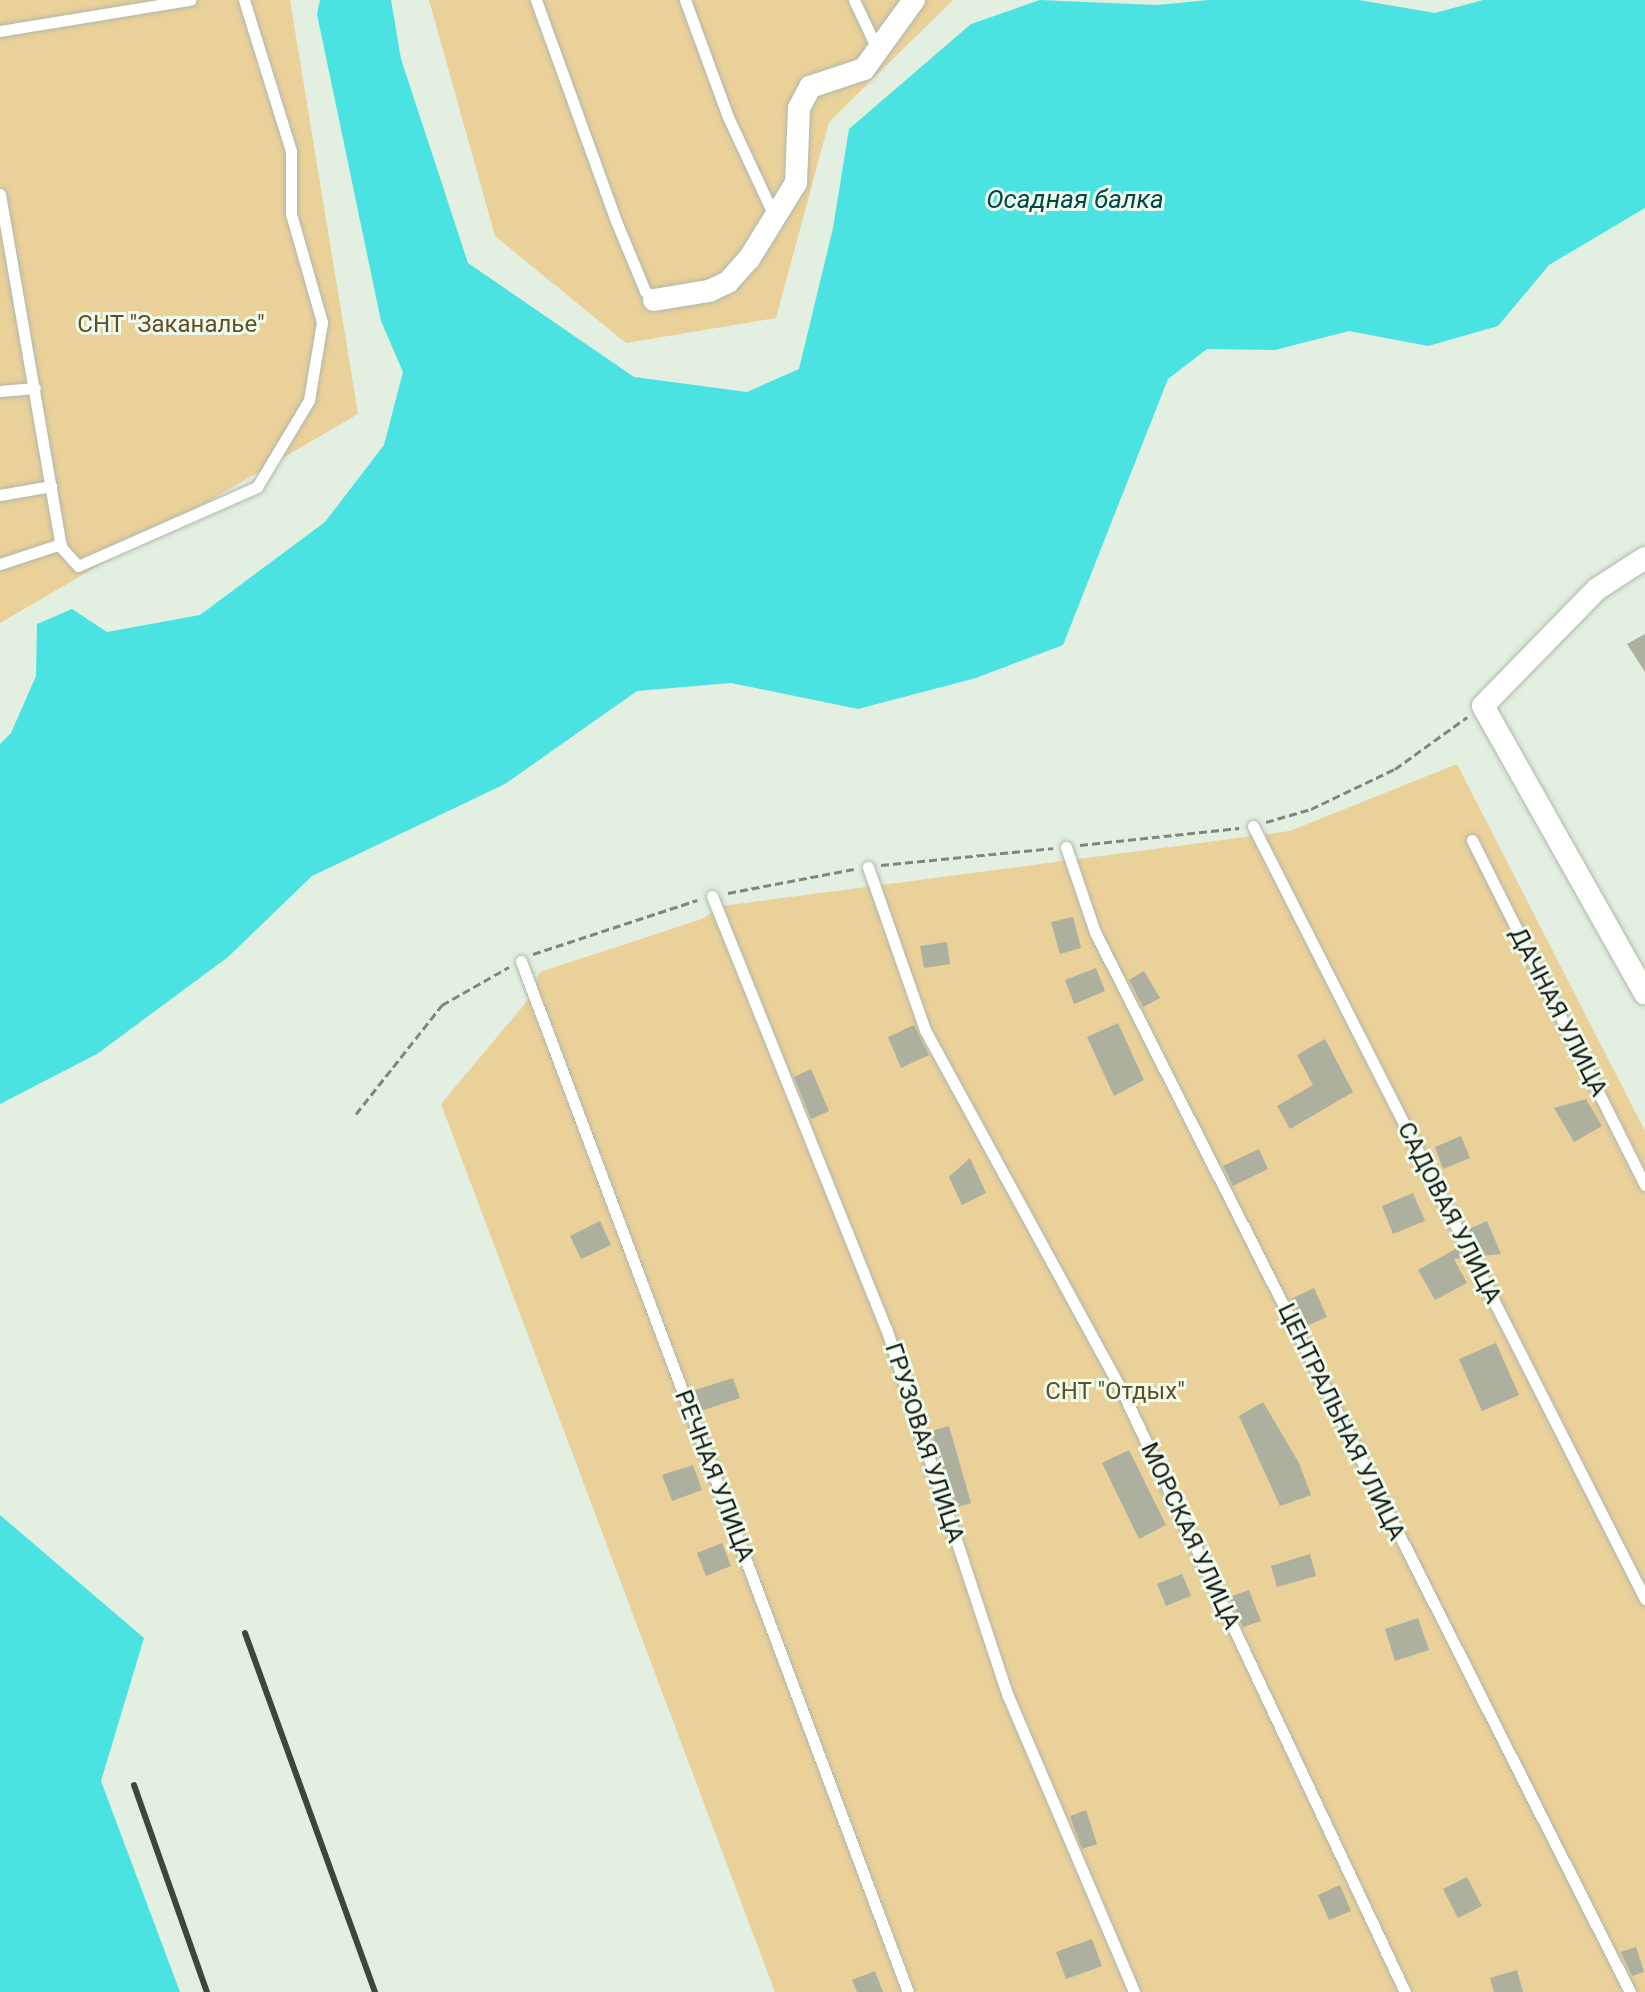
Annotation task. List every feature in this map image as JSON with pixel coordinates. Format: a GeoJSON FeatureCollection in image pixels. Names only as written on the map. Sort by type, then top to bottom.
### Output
{"type":"FeatureCollection","features":[{"type":"Feature","properties":{"kind":"street"},"geometry":{"type":"LineString","coordinates":[[654,300],[709,291],[728,282],[776,220],[796,183],[799,108],[810,87],[864,69],[879,54],[914,0]]}},
{"type":"Feature","properties":{"kind":"street"},"geometry":{"type":"LineString","coordinates":[[1645,558],[1597,589],[1483,706],[1645,993]]}},
{"type":"Feature","properties":{"kind":"lane"},"geometry":{"type":"LineString","coordinates":[[0,31],[190,0]]}},
{"type":"Feature","properties":{"kind":"lane"},"geometry":{"type":"LineString","coordinates":[[0,194],[61,544],[78,566],[257,487],[309,400],[322,322],[291,214],[291,151],[244,0]]}},
{"type":"Feature","properties":{"kind":"lane"},"geometry":{"type":"LineString","coordinates":[[536,0],[616,221],[645,291],[654,300]]}},
{"type":"Feature","properties":{"kind":"lane"},"geometry":{"type":"LineString","coordinates":[[685,0],[728,117],[776,220]]}},
{"type":"Feature","properties":{"kind":"lane"},"geometry":{"type":"LineString","coordinates":[[854,0],[879,54]]}},
{"type":"Feature","properties":{"kind":"lane"},"geometry":{"type":"LineString","coordinates":[[0,276],[15,274]]}},
{"type":"Feature","properties":{"kind":"lane"},"geometry":{"type":"LineString","coordinates":[[0,391],[35,388]]}},
{"type":"Feature","properties":{"kind":"lane"},"geometry":{"type":"LineString","coordinates":[[0,495],[51,486]]}},
{"type":"Feature","properties":{"kind":"lane"},"geometry":{"type":"LineString","coordinates":[[0,564],[61,544]]}},
{"type":"Feature","properties":{"kind":"lane","name":"САДОВАЯ УЛИЦА"},"geometry":{"type":"LineString","coordinates":[[1253,826],[1645,1599]]}},
{"type":"Feature","properties":{"kind":"lane","name":"ДАЧНАЯ УЛИЦА"},"geometry":{"type":"LineString","coordinates":[[1472,840],[1645,1185]]}},
{"type":"Feature","properties":{"kind":"lane","name":"ЦЕНТРАЛЬНАЯ УЛИЦА"},"geometry":{"type":"LineString","coordinates":[[1066,847],[1095,932],[1630,1992]]}},
{"type":"Feature","properties":{"kind":"lane","name":"МОРСКАЯ УЛИЦА"},"geometry":{"type":"LineString","coordinates":[[868,867],[925,1030],[1122,1391],[1405,1992]]}},
{"type":"Feature","properties":{"kind":"lane","name":"ГРУЗОВАЯ УЛИЦА"},"geometry":{"type":"LineString","coordinates":[[712,896],[886,1328],[1008,1696],[1134,1992]]}},
{"type":"Feature","properties":{"kind":"lane","name":"РЕЧНАЯ УЛИЦА"},"geometry":{"type":"LineString","coordinates":[[521,961],[908,1992]]}},
{"type":"Feature","properties":{"kind":"path"},"geometry":{"type":"LineString","coordinates":[[356,1114],[442,1005],[541,949],[712,896],[868,867],[1253,826],[1311,809],[1395,769],[1483,706]]}},
{"type":"Feature","properties":{"kind":"green space","name":"СНТ \"Заканалье\""},"geometry":{"type":"Polygon","coordinates":[[[0,0],[290,0],[358,414],[0,623],[0,0]]]}},
{"type":"Feature","properties":{"kind":"green space"},"geometry":{"type":"Polygon","coordinates":[[[429,0],[953,0],[829,122],[776,318],[626,343],[495,236],[429,0]]]}},
{"type":"Feature","properties":{"kind":"green space","name":"СНТ \"Отдых\""},"geometry":{"type":"Polygon","coordinates":[[[1457,764],[1645,1131],[1645,1992],[775,1992],[441,1104],[528,1000],[540,972],[702,919],[722,906],[1290,831],[1457,764]]]}},
{"type":"Feature","properties":{"kind":"water","name":"Осадная балка"},"geometry":{"type":"Polygon","coordinates":[[[320,0],[391,0],[401,59],[468,263],[634,377],[747,392],[799,369],[833,228],[849,129],[971,24],[1040,0],[1157,5],[1209,0],[1359,0],[1435,13],[1483,0],[1645,0],[1645,208],[1549,265],[1498,326],[1428,346],[1349,331],[1275,350],[1207,349],[1168,379],[1063,645],[976,678],[858,709],[731,683],[637,691],[505,784],[312,876],[228,957],[97,1054],[0,1104],[0,744],[11,733],[36,676],[37,624],[72,609],[107,632],[200,615],[325,522],[384,445],[403,372],[381,321],[317,14],[320,0]]]}},
{"type":"Feature","properties":{"kind":"water"},"geometry":{"type":"Polygon","coordinates":[[[0,1515],[144,1638],[101,1781],[180,1992],[0,1992],[0,1515]]]}},
{"type":"Feature","properties":{"kind":"building"},"geometry":{"type":"Polygon","coordinates":[[[1645,634],[1645,672],[1627,644],[1645,634]]]}},
{"type":"Feature","properties":{"kind":"building"},"geometry":{"type":"Polygon","coordinates":[[[1073,917],[1081,948],[1060,954],[1051,922],[1073,917]]]}},
{"type":"Feature","properties":{"kind":"building"},"geometry":{"type":"Polygon","coordinates":[[[947,942],[950,964],[924,968],[920,946],[947,942]]]}},
{"type":"Feature","properties":{"kind":"building"},"geometry":{"type":"Polygon","coordinates":[[[1096,968],[1105,991],[1074,1004],[1065,980],[1096,968]]]}},
{"type":"Feature","properties":{"kind":"building"},"geometry":{"type":"Polygon","coordinates":[[[1144,971],[1160,998],[1143,1007],[1129,980],[1144,971]]]}},
{"type":"Feature","properties":{"kind":"building"},"geometry":{"type":"Polygon","coordinates":[[[1118,1023],[1144,1080],[1114,1096],[1087,1037],[1118,1023]]]}},
{"type":"Feature","properties":{"kind":"building"},"geometry":{"type":"Polygon","coordinates":[[[914,1025],[929,1055],[901,1068],[888,1037],[914,1025]]]}},
{"type":"Feature","properties":{"kind":"building"},"geometry":{"type":"Polygon","coordinates":[[[1325,1039],[1353,1092],[1290,1129],[1277,1106],[1313,1085],[1297,1055],[1325,1039]]]}},
{"type":"Feature","properties":{"kind":"building"},"geometry":{"type":"Polygon","coordinates":[[[811,1069],[829,1111],[811,1119],[794,1077],[811,1069]]]}},
{"type":"Feature","properties":{"kind":"building"},"geometry":{"type":"Polygon","coordinates":[[[1586,1099],[1602,1126],[1574,1142],[1554,1108],[1586,1099]]]}},
{"type":"Feature","properties":{"kind":"building"},"geometry":{"type":"Polygon","coordinates":[[[1461,1136],[1470,1158],[1443,1169],[1435,1147],[1461,1136]]]}},
{"type":"Feature","properties":{"kind":"building"},"geometry":{"type":"Polygon","coordinates":[[[1259,1149],[1268,1169],[1233,1186],[1223,1166],[1259,1149]]]}},
{"type":"Feature","properties":{"kind":"building"},"geometry":{"type":"Polygon","coordinates":[[[970,1158],[986,1193],[962,1205],[949,1177],[970,1158]]]}},
{"type":"Feature","properties":{"kind":"building"},"geometry":{"type":"Polygon","coordinates":[[[1413,1193],[1425,1221],[1393,1234],[1382,1206],[1413,1193]]]}},
{"type":"Feature","properties":{"kind":"building"},"geometry":{"type":"Polygon","coordinates":[[[600,1221],[611,1245],[581,1259],[570,1236],[600,1221]]]}},
{"type":"Feature","properties":{"kind":"building"},"geometry":{"type":"Polygon","coordinates":[[[1487,1221],[1501,1254],[1481,1256],[1472,1240],[1469,1229],[1487,1221]]]}},
{"type":"Feature","properties":{"kind":"building"},"geometry":{"type":"Polygon","coordinates":[[[1457,1248],[1462,1258],[1454,1259],[1467,1283],[1435,1300],[1418,1270],[1457,1248]]]}},
{"type":"Feature","properties":{"kind":"building"},"geometry":{"type":"Polygon","coordinates":[[[1314,1288],[1327,1317],[1304,1327],[1291,1299],[1314,1288]]]}},
{"type":"Feature","properties":{"kind":"building"},"geometry":{"type":"Polygon","coordinates":[[[1496,1343],[1519,1395],[1482,1411],[1459,1359],[1496,1343]]]}},
{"type":"Feature","properties":{"kind":"building"},"geometry":{"type":"Polygon","coordinates":[[[733,1378],[740,1398],[701,1411],[695,1390],[733,1378]]]}},
{"type":"Feature","properties":{"kind":"building"},"geometry":{"type":"Polygon","coordinates":[[[1263,1402],[1299,1463],[1311,1495],[1280,1506],[1239,1416],[1263,1402]]]}},
{"type":"Feature","properties":{"kind":"building"},"geometry":{"type":"Polygon","coordinates":[[[949,1426],[971,1503],[955,1508],[931,1431],[949,1426]]]}},
{"type":"Feature","properties":{"kind":"building"},"geometry":{"type":"Polygon","coordinates":[[[1129,1450],[1166,1525],[1139,1539],[1102,1463],[1129,1450]]]}},
{"type":"Feature","properties":{"kind":"building"},"geometry":{"type":"Polygon","coordinates":[[[693,1465],[702,1490],[672,1501],[662,1475],[693,1465]]]}},
{"type":"Feature","properties":{"kind":"building"},"geometry":{"type":"Polygon","coordinates":[[[722,1543],[731,1566],[706,1576],[697,1553],[722,1543]]]}},
{"type":"Feature","properties":{"kind":"building"},"geometry":{"type":"Polygon","coordinates":[[[1310,1554],[1316,1576],[1277,1587],[1271,1566],[1310,1554]]]}},
{"type":"Feature","properties":{"kind":"building"},"geometry":{"type":"Polygon","coordinates":[[[1182,1574],[1191,1596],[1166,1606],[1157,1584],[1182,1574]]]}},
{"type":"Feature","properties":{"kind":"building"},"geometry":{"type":"Polygon","coordinates":[[[1249,1590],[1261,1621],[1243,1627],[1229,1597],[1249,1590]]]}},
{"type":"Feature","properties":{"kind":"building"},"geometry":{"type":"Polygon","coordinates":[[[1418,1618],[1429,1650],[1395,1661],[1385,1629],[1418,1618]]]}},
{"type":"Feature","properties":{"kind":"building"},"geometry":{"type":"Polygon","coordinates":[[[1086,1810],[1097,1844],[1082,1849],[1070,1816],[1086,1810]]]}},
{"type":"Feature","properties":{"kind":"building"},"geometry":{"type":"Polygon","coordinates":[[[1467,1877],[1482,1906],[1458,1918],[1443,1889],[1467,1877]]]}},
{"type":"Feature","properties":{"kind":"building"},"geometry":{"type":"Polygon","coordinates":[[[1340,1885],[1351,1911],[1329,1920],[1318,1895],[1340,1885]]]}},
{"type":"Feature","properties":{"kind":"building"},"geometry":{"type":"Polygon","coordinates":[[[1092,1939],[1102,1966],[1066,1979],[1056,1952],[1092,1939]]]}},
{"type":"Feature","properties":{"kind":"building"},"geometry":{"type":"Polygon","coordinates":[[[1636,1947],[1644,1972],[1632,1976],[1621,1952],[1636,1947]]]}},
{"type":"Feature","properties":{"kind":"building"},"geometry":{"type":"Polygon","coordinates":[[[1517,1970],[1523,1992],[1494,1992],[1490,1978],[1517,1970]]]}},
{"type":"Feature","properties":{"kind":"building"},"geometry":{"type":"Polygon","coordinates":[[[875,1971],[883,1992],[857,1992],[852,1980],[875,1971]]]}},
{"type":"Feature","properties":{"kind":"railway"},"geometry":{"type":"LineString","coordinates":[[245,1633],[375,1992]]}},
{"type":"Feature","properties":{"kind":"railway"},"geometry":{"type":"LineString","coordinates":[[134,1785],[207,1992]]}}]}
